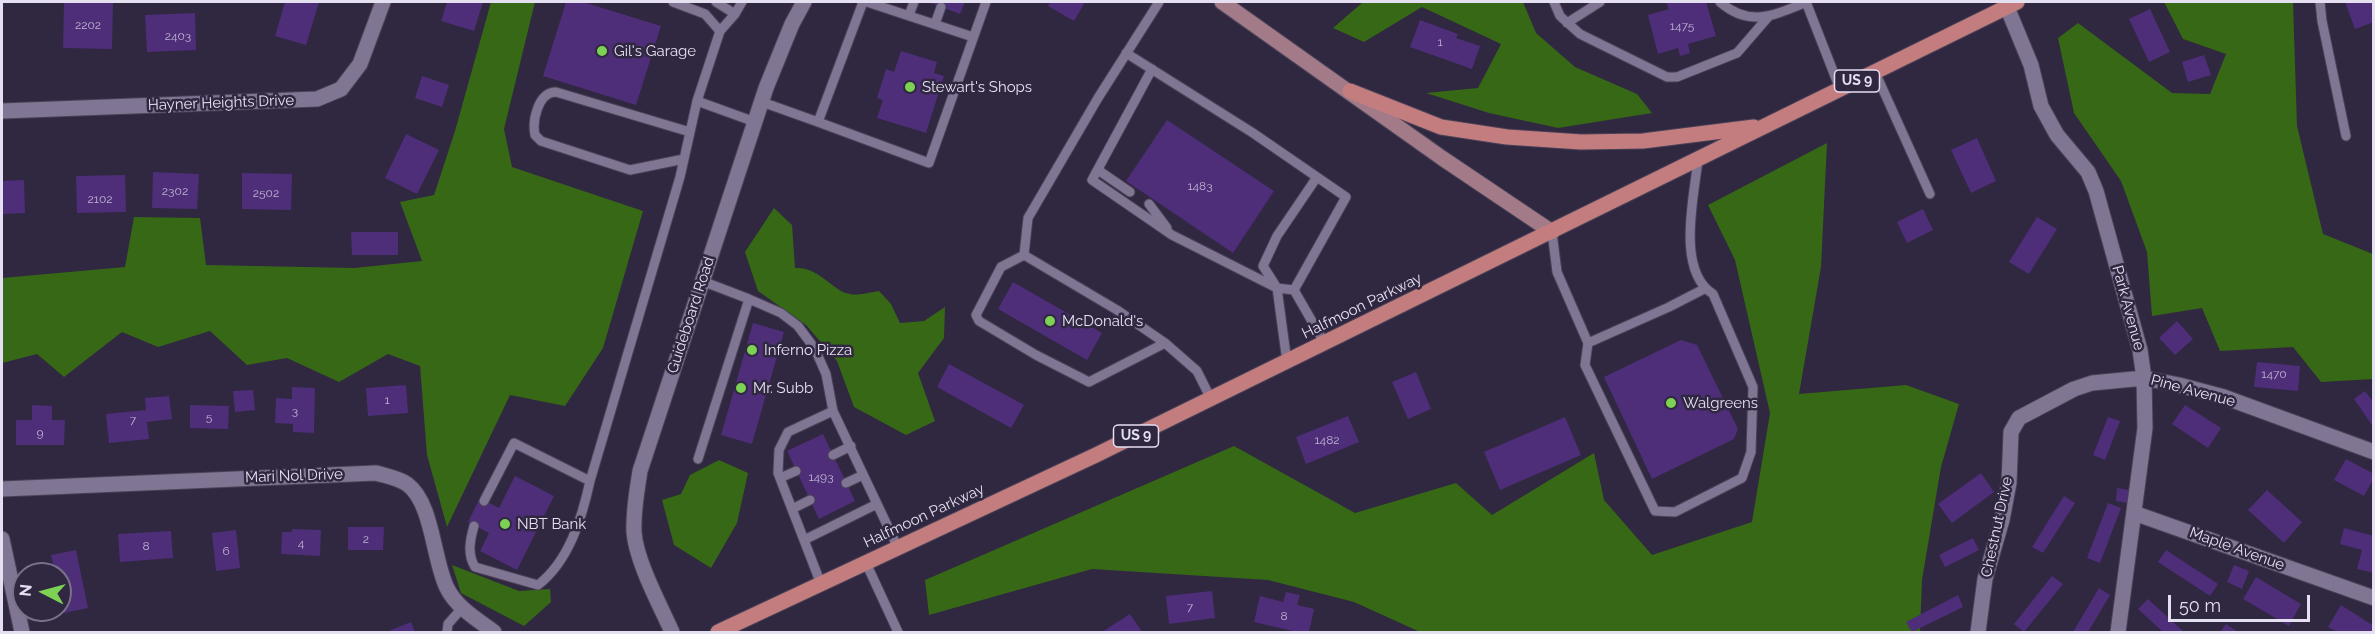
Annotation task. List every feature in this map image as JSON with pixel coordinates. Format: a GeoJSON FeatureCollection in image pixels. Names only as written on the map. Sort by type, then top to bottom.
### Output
{"type":"FeatureCollection","features":[{"type":"Feature","properties":{"kind":"main road"},"geometry":{"type":"LineString","coordinates":[[1222,2],[1442,158],[1552,232]]}},
{"type":"Feature","properties":{"kind":"main road","name":"Halfmoon Parkway"},"geometry":{"type":"LineString","coordinates":[[718,633],[1325,344],[2012,4]]}},
{"type":"Feature","properties":{"kind":"main road"},"geometry":{"type":"LineString","coordinates":[[1350,91],[1441,127],[1517,138],[1581,142],[1643,141],[1769,125]]}},
{"type":"Feature","properties":{"kind":"street","name":"Hayner Heights Drive"},"geometry":{"type":"LineString","coordinates":[[2,111],[317,99],[341,89],[360,64],[383,2]]}},
{"type":"Feature","properties":{"kind":"street","name":"Guideboard Road"},"geometry":{"type":"LineString","coordinates":[[672,633],[638,551],[634,534],[634,508],[640,471],[766,88],[792,24],[804,2]]}},
{"type":"Feature","properties":{"kind":"street","name":"Park Avenue"},"geometry":{"type":"LineString","coordinates":[[2012,4],[2041,106],[2057,135],[2088,172],[2096,191],[2140,350],[2144,378],[2145,428],[2118,633]]}},
{"type":"Feature","properties":{"kind":"street","name":"Pine Avenue"},"geometry":{"type":"LineString","coordinates":[[2015,423],[2019,418],[2074,389],[2092,383],[2144,378],[2224,397],[2373,452]]}},
{"type":"Feature","properties":{"kind":"street","name":"Chestnut Drive"},"geometry":{"type":"LineString","coordinates":[[1978,633],[1985,579],[2002,520],[2009,483],[2011,432],[2015,423]]}},
{"type":"Feature","properties":{"kind":"street","name":"Mari Nol Drive"},"geometry":{"type":"LineString","coordinates":[[2,489],[376,473],[408,485],[417,496],[447,588],[463,607],[494,633]]}},
{"type":"Feature","properties":{"kind":"street","name":"Maple Avenue"},"geometry":{"type":"LineString","coordinates":[[2134,513],[2373,598]]}},
{"type":"Feature","properties":{"kind":"street"},"geometry":{"type":"LineString","coordinates":[[2,540],[22,633]]}},
{"type":"Feature","properties":{"kind":"lane"},"geometry":{"type":"LineString","coordinates":[[673,2],[705,14],[720,31]]}},
{"type":"Feature","properties":{"kind":"lane"},"geometry":{"type":"LineString","coordinates":[[716,2],[735,15]]}},
{"type":"Feature","properties":{"kind":"lane"},"geometry":{"type":"LineString","coordinates":[[474,526],[470,540],[471,561],[475,567],[538,585],[548,577],[570,543],[584,507],[684,159],[697,100],[720,31],[735,15],[742,2]]}},
{"type":"Feature","properties":{"kind":"lane"},"geometry":{"type":"LineString","coordinates":[[818,122],[865,2],[973,37]]}},
{"type":"Feature","properties":{"kind":"lane"},"geometry":{"type":"LineString","coordinates":[[909,15],[914,2]]}},
{"type":"Feature","properties":{"kind":"lane"},"geometry":{"type":"LineString","coordinates":[[762,102],[928,163],[986,2]]}},
{"type":"Feature","properties":{"kind":"lane"},"geometry":{"type":"LineString","coordinates":[[1024,255],[1028,218],[1159,2]]}},
{"type":"Feature","properties":{"kind":"lane"},"geometry":{"type":"LineString","coordinates":[[1554,2],[1567,23],[1580,34],[1667,77],[1677,77],[1737,52],[1769,16]]}},
{"type":"Feature","properties":{"kind":"lane"},"geometry":{"type":"LineString","coordinates":[[1567,23],[1600,2]]}},
{"type":"Feature","properties":{"kind":"lane"},"geometry":{"type":"LineString","coordinates":[[1720,2],[1738,14],[1750,18],[1769,16],[1807,2],[1840,89]]}},
{"type":"Feature","properties":{"kind":"lane"},"geometry":{"type":"LineString","coordinates":[[2320,2],[2346,136]]}},
{"type":"Feature","properties":{"kind":"lane"},"geometry":{"type":"LineString","coordinates":[[934,24],[941,7]]}},
{"type":"Feature","properties":{"kind":"lane"},"geometry":{"type":"LineString","coordinates":[[1126,53],[1346,197],[1294,290]]}},
{"type":"Feature","properties":{"kind":"lane"},"geometry":{"type":"LineString","coordinates":[[1152,69],[1092,180],[1172,234],[1277,288],[1294,290]]}},
{"type":"Feature","properties":{"kind":"lane"},"geometry":{"type":"LineString","coordinates":[[1875,72],[1930,194]]}},
{"type":"Feature","properties":{"kind":"lane"},"geometry":{"type":"LineString","coordinates":[[684,159],[645,168],[623,169],[542,141],[535,135],[534,126],[541,100],[546,94],[556,92],[690,132]]}},
{"type":"Feature","properties":{"kind":"lane"},"geometry":{"type":"LineString","coordinates":[[697,100],[755,122]]}},
{"type":"Feature","properties":{"kind":"lane"},"geometry":{"type":"LineString","coordinates":[[1552,232],[1557,272],[1588,343],[1585,365],[1655,512],[1676,512],[1742,478],[1751,452],[1753,387],[1713,294],[1704,289],[1691,258],[1690,227],[1698,160]]}},
{"type":"Feature","properties":{"kind":"lane"},"geometry":{"type":"LineString","coordinates":[[1098,170],[1130,192]]}},
{"type":"Feature","properties":{"kind":"lane"},"geometry":{"type":"LineString","coordinates":[[1287,362],[1277,288],[1263,266],[1277,236],[1317,177]]}},
{"type":"Feature","properties":{"kind":"lane"},"geometry":{"type":"LineString","coordinates":[[1149,204],[1172,234]]}},
{"type":"Feature","properties":{"kind":"lane"},"geometry":{"type":"LineString","coordinates":[[1024,255],[1117,310],[1165,343],[1197,370],[1211,399]]}},
{"type":"Feature","properties":{"kind":"lane"},"geometry":{"type":"LineString","coordinates":[[1024,255],[1001,267],[976,315],[979,321],[1036,356],[1089,382],[1165,343]]}},
{"type":"Feature","properties":{"kind":"lane"},"geometry":{"type":"LineString","coordinates":[[702,281],[781,313],[798,326],[804,334],[815,350],[826,374],[833,411],[898,549]]}},
{"type":"Feature","properties":{"kind":"lane"},"geometry":{"type":"LineString","coordinates":[[1588,343],[1669,308],[1704,289]]}},
{"type":"Feature","properties":{"kind":"lane"},"geometry":{"type":"LineString","coordinates":[[1294,290],[1325,344]]}},
{"type":"Feature","properties":{"kind":"lane"},"geometry":{"type":"LineString","coordinates":[[698,459],[749,299]]}},
{"type":"Feature","properties":{"kind":"lane"},"geometry":{"type":"LineString","coordinates":[[821,584],[778,473],[779,450],[788,432],[833,411]]}},
{"type":"Feature","properties":{"kind":"lane"},"geometry":{"type":"LineString","coordinates":[[484,501],[514,443],[590,481]]}},
{"type":"Feature","properties":{"kind":"lane"},"geometry":{"type":"LineString","coordinates":[[833,455],[851,446]]}},
{"type":"Feature","properties":{"kind":"lane"},"geometry":{"type":"LineString","coordinates":[[780,478],[796,471]]}},
{"type":"Feature","properties":{"kind":"lane"},"geometry":{"type":"LineString","coordinates":[[846,483],[863,475]]}},
{"type":"Feature","properties":{"kind":"lane"},"geometry":{"type":"LineString","coordinates":[[792,509],[810,500]]}},
{"type":"Feature","properties":{"kind":"lane"},"geometry":{"type":"LineString","coordinates":[[804,540],[877,504]]}},
{"type":"Feature","properties":{"kind":"lane"},"geometry":{"type":"LineString","coordinates":[[866,563],[899,632]]}},
{"type":"Feature","properties":{"kind":"lane"},"geometry":{"type":"LineString","coordinates":[[447,633],[448,624],[463,607]]}},
{"type":"Feature","properties":{"kind":"green space"},"geometry":{"type":"Polygon","coordinates":[[[491,2],[535,2],[504,129],[512,167],[643,211],[603,348],[565,406],[510,395],[447,527],[427,455],[420,366],[388,354],[339,382],[287,358],[247,365],[210,331],[158,347],[122,332],[64,377],[37,354],[2,363],[2,278],[125,267],[134,217],[200,218],[206,265],[354,268],[422,261],[400,202],[434,195],[455,131],[491,2]]]}},
{"type":"Feature","properties":{"kind":"green space"},"geometry":{"type":"Polygon","coordinates":[[[1363,2],[1523,2],[1536,33],[1575,67],[1637,94],[1652,113],[1558,128],[1489,113],[1426,93],[1478,88],[1501,44],[1422,7],[1364,42],[1333,28],[1363,2]]]}},
{"type":"Feature","properties":{"kind":"green space"},"geometry":{"type":"Polygon","coordinates":[[[2164,2],[2293,2],[2297,126],[2323,234],[2373,254],[2373,379],[2321,382],[2293,347],[2220,351],[2202,308],[2152,316],[2147,252],[2121,181],[2074,113],[2058,38],[2078,23],[2172,93],[2210,94],[2226,54],[2183,39],[2164,2]]]}},
{"type":"Feature","properties":{"kind":"green space"},"geometry":{"type":"Polygon","coordinates":[[[1827,143],[1821,267],[1799,394],[1906,385],[1959,404],[1941,467],[1922,580],[1920,632],[1420,632],[1354,602],[1268,580],[1092,569],[929,615],[925,580],[1234,446],[1355,513],[1456,483],[1492,515],[1594,453],[1604,500],[1652,555],[1752,522],[1770,413],[1735,260],[1708,205],[1827,143]]]}},
{"type":"Feature","properties":{"kind":"green space"},"geometry":{"type":"Polygon","coordinates":[[[774,208],[792,225],[795,268],[811,271],[843,292],[850,294],[879,291],[891,304],[900,323],[924,321],[945,307],[944,338],[918,373],[935,421],[906,435],[854,407],[837,361],[806,325],[758,291],[745,252],[774,208]]]}},
{"type":"Feature","properties":{"kind":"green space"},"geometry":{"type":"Polygon","coordinates":[[[719,460],[748,473],[737,523],[711,568],[674,545],[662,500],[681,494],[690,475],[719,460]]]}},
{"type":"Feature","properties":{"kind":"green space"},"geometry":{"type":"Polygon","coordinates":[[[452,565],[519,591],[550,589],[551,602],[524,626],[461,593],[452,565]]]}},
{"type":"Feature","properties":{"kind":"building"},"geometry":{"type":"Polygon","coordinates":[[[64,2],[113,2],[112,49],[63,48],[64,2]]]}},
{"type":"Feature","properties":{"kind":"building"},"geometry":{"type":"Polygon","coordinates":[[[285,2],[319,2],[306,45],[275,36],[285,2]]]}},
{"type":"Feature","properties":{"kind":"building"},"geometry":{"type":"Polygon","coordinates":[[[447,2],[483,2],[474,31],[441,21],[447,2]]]}},
{"type":"Feature","properties":{"kind":"building","name":"Gil's Garage"},"geometry":{"type":"Polygon","coordinates":[[[566,2],[583,2],[661,26],[636,105],[543,76],[566,2]]]}},
{"type":"Feature","properties":{"kind":"building"},"geometry":{"type":"Polygon","coordinates":[[[928,2],[965,2],[960,14],[928,2]]]}},
{"type":"Feature","properties":{"kind":"building"},"geometry":{"type":"Polygon","coordinates":[[[1050,2],[1085,2],[1074,21],[1048,6],[1050,2]]]}},
{"type":"Feature","properties":{"kind":"building"},"geometry":{"type":"Polygon","coordinates":[[[1666,2],[1706,2],[1716,36],[1688,44],[1690,53],[1680,56],[1678,48],[1658,54],[1648,15],[1669,9],[1666,2]]]}},
{"type":"Feature","properties":{"kind":"building"},"geometry":{"type":"Polygon","coordinates":[[[2345,2],[2374,2],[2374,22],[2355,29],[2345,2]]]}},
{"type":"Feature","properties":{"kind":"building"},"geometry":{"type":"Polygon","coordinates":[[[2150,9],[2170,52],[2149,62],[2129,19],[2150,9]]]}},
{"type":"Feature","properties":{"kind":"building"},"geometry":{"type":"Polygon","coordinates":[[[195,13],[196,50],[147,52],[145,15],[195,13]]]}},
{"type":"Feature","properties":{"kind":"building"},"geometry":{"type":"Polygon","coordinates":[[[1420,20],[1458,34],[1456,38],[1480,46],[1472,69],[1410,47],[1420,20]]]}},
{"type":"Feature","properties":{"kind":"building","name":"Stewart's Shops"},"geometry":{"type":"Polygon","coordinates":[[[901,51],[937,62],[934,73],[944,76],[926,133],[877,118],[883,100],[877,98],[886,69],[894,72],[901,51]]]}},
{"type":"Feature","properties":{"kind":"building"},"geometry":{"type":"Polygon","coordinates":[[[2204,55],[2211,75],[2188,82],[2182,62],[2204,55]]]}},
{"type":"Feature","properties":{"kind":"building"},"geometry":{"type":"Polygon","coordinates":[[[422,76],[449,85],[442,107],[415,98],[422,76]]]}},
{"type":"Feature","properties":{"kind":"building"},"geometry":{"type":"Polygon","coordinates":[[[1167,120],[1274,191],[1233,253],[1126,181],[1167,120]]]}},
{"type":"Feature","properties":{"kind":"building"},"geometry":{"type":"Polygon","coordinates":[[[406,134],[439,150],[417,194],[385,178],[406,134]]]}},
{"type":"Feature","properties":{"kind":"building"},"geometry":{"type":"Polygon","coordinates":[[[1977,138],[1996,181],[1971,193],[1951,150],[1977,138]]]}},
{"type":"Feature","properties":{"kind":"building"},"geometry":{"type":"Polygon","coordinates":[[[153,172],[199,174],[197,209],[152,208],[153,172]]]}},
{"type":"Feature","properties":{"kind":"building"},"geometry":{"type":"Polygon","coordinates":[[[242,173],[292,174],[291,210],[242,209],[242,173]]]}},
{"type":"Feature","properties":{"kind":"building"},"geometry":{"type":"Polygon","coordinates":[[[125,175],[126,212],[77,213],[76,176],[125,175]]]}},
{"type":"Feature","properties":{"kind":"building"},"geometry":{"type":"Polygon","coordinates":[[[24,180],[25,213],[2,214],[2,181],[24,180]]]}},
{"type":"Feature","properties":{"kind":"building"},"geometry":{"type":"Polygon","coordinates":[[[1923,209],[1933,230],[1907,243],[1897,222],[1923,209]]]}},
{"type":"Feature","properties":{"kind":"building"},"geometry":{"type":"Polygon","coordinates":[[[2037,217],[2057,229],[2029,274],[2009,262],[2037,217]]]}},
{"type":"Feature","properties":{"kind":"building"},"geometry":{"type":"Polygon","coordinates":[[[351,232],[398,232],[398,255],[352,255],[351,232]]]}},
{"type":"Feature","properties":{"kind":"building","name":"McDonald's"},"geometry":{"type":"Polygon","coordinates":[[[1013,282],[1102,333],[1087,360],[998,309],[1013,282]]]}},
{"type":"Feature","properties":{"kind":"building"},"geometry":{"type":"Polygon","coordinates":[[[2177,321],[2193,339],[2175,355],[2159,338],[2177,321]]]}},
{"type":"Feature","properties":{"kind":"building"},"geometry":{"type":"Polygon","coordinates":[[[753,323],[784,332],[752,444],[721,435],[753,323]]]}},
{"type":"Feature","properties":{"kind":"building","name":"Walgreens"},"geometry":{"type":"Polygon","coordinates":[[[1681,340],[1697,345],[1738,429],[1734,439],[1652,479],[1604,377],[1681,340]]]}},
{"type":"Feature","properties":{"kind":"building"},"geometry":{"type":"Polygon","coordinates":[[[2257,362],[2300,366],[2298,391],[2254,387],[2257,362]]]}},
{"type":"Feature","properties":{"kind":"building"},"geometry":{"type":"Polygon","coordinates":[[[949,364],[1024,405],[1011,428],[937,387],[949,364]]]}},
{"type":"Feature","properties":{"kind":"building"},"geometry":{"type":"Polygon","coordinates":[[[1416,372],[1431,409],[1408,419],[1392,382],[1416,372]]]}},
{"type":"Feature","properties":{"kind":"building"},"geometry":{"type":"Polygon","coordinates":[[[406,385],[408,413],[368,416],[366,388],[406,385]]]}},
{"type":"Feature","properties":{"kind":"building"},"geometry":{"type":"Polygon","coordinates":[[[292,387],[315,388],[314,433],[293,432],[293,424],[275,423],[276,398],[292,399],[292,387]]]}},
{"type":"Feature","properties":{"kind":"building"},"geometry":{"type":"Polygon","coordinates":[[[253,390],[255,410],[235,412],[233,391],[253,390]]]}},
{"type":"Feature","properties":{"kind":"building"},"geometry":{"type":"Polygon","coordinates":[[[2365,391],[2374,403],[2374,428],[2354,399],[2365,391]]]}},
{"type":"Feature","properties":{"kind":"building"},"geometry":{"type":"Polygon","coordinates":[[[169,396],[172,419],[147,422],[149,439],[109,443],[106,414],[146,410],[145,398],[169,396]]]}},
{"type":"Feature","properties":{"kind":"building"},"geometry":{"type":"Polygon","coordinates":[[[32,405],[52,406],[52,420],[65,420],[64,445],[16,445],[16,420],[32,420],[32,405]]]}},
{"type":"Feature","properties":{"kind":"building"},"geometry":{"type":"Polygon","coordinates":[[[190,405],[229,406],[228,429],[190,428],[190,405]]]}},
{"type":"Feature","properties":{"kind":"building"},"geometry":{"type":"Polygon","coordinates":[[[2185,405],[2221,428],[2208,448],[2172,424],[2185,405]]]}},
{"type":"Feature","properties":{"kind":"building"},"geometry":{"type":"Polygon","coordinates":[[[1348,416],[1359,442],[1306,464],[1296,437],[1348,416]]]}},
{"type":"Feature","properties":{"kind":"building"},"geometry":{"type":"Polygon","coordinates":[[[1565,417],[1581,455],[1500,490],[1484,452],[1565,417]]]}},
{"type":"Feature","properties":{"kind":"building"},"geometry":{"type":"Polygon","coordinates":[[[2108,417],[2120,421],[2105,460],[2093,455],[2108,417]]]}},
{"type":"Feature","properties":{"kind":"building"},"geometry":{"type":"Polygon","coordinates":[[[823,434],[855,501],[819,519],[787,451],[823,434]]]}},
{"type":"Feature","properties":{"kind":"building"},"geometry":{"type":"Polygon","coordinates":[[[2346,459],[2374,474],[2364,496],[2334,480],[2346,459]]]}},
{"type":"Feature","properties":{"kind":"building"},"geometry":{"type":"Polygon","coordinates":[[[1981,473],[1994,492],[1952,523],[1938,504],[1981,473]]]}},
{"type":"Feature","properties":{"kind":"building","name":"NBT Bank"},"geometry":{"type":"Polygon","coordinates":[[[515,476],[554,496],[517,570],[480,551],[489,533],[468,522],[480,498],[499,508],[515,476]]]}},
{"type":"Feature","properties":{"kind":"building"},"geometry":{"type":"Polygon","coordinates":[[[2117,488],[2129,490],[2127,503],[2116,501],[2117,488]]]}},
{"type":"Feature","properties":{"kind":"building"},"geometry":{"type":"Polygon","coordinates":[[[2267,490],[2302,522],[2284,543],[2248,510],[2267,490]]]}},
{"type":"Feature","properties":{"kind":"building"},"geometry":{"type":"Polygon","coordinates":[[[2064,496],[2075,503],[2043,553],[2032,547],[2064,496]]]}},
{"type":"Feature","properties":{"kind":"building"},"geometry":{"type":"Polygon","coordinates":[[[2108,503],[2121,508],[2100,563],[2087,558],[2108,503]]]}},
{"type":"Feature","properties":{"kind":"building"},"geometry":{"type":"Polygon","coordinates":[[[348,527],[384,527],[383,550],[348,550],[348,527]]]}},
{"type":"Feature","properties":{"kind":"building"},"geometry":{"type":"Polygon","coordinates":[[[2344,528],[2374,536],[2374,573],[2357,569],[2362,550],[2340,544],[2344,528]]]}},
{"type":"Feature","properties":{"kind":"building"},"geometry":{"type":"Polygon","coordinates":[[[292,529],[321,530],[320,556],[281,554],[282,532],[292,532],[292,529]]]}},
{"type":"Feature","properties":{"kind":"building"},"geometry":{"type":"Polygon","coordinates":[[[236,530],[240,568],[216,571],[212,533],[236,530]]]}},
{"type":"Feature","properties":{"kind":"building"},"geometry":{"type":"Polygon","coordinates":[[[171,531],[173,558],[120,562],[118,534],[171,531]]]}},
{"type":"Feature","properties":{"kind":"building"},"geometry":{"type":"Polygon","coordinates":[[[1973,538],[1979,550],[1945,567],[1939,555],[1973,538]]]}},
{"type":"Feature","properties":{"kind":"building"},"geometry":{"type":"Polygon","coordinates":[[[76,550],[88,608],[72,611],[72,562],[52,562],[51,555],[76,550]]]}},
{"type":"Feature","properties":{"kind":"building"},"geometry":{"type":"Polygon","coordinates":[[[2166,550],[2218,584],[2210,596],[2158,562],[2166,550]]]}},
{"type":"Feature","properties":{"kind":"building"},"geometry":{"type":"Polygon","coordinates":[[[2234,565],[2249,571],[2242,589],[2227,582],[2234,565]]]}},
{"type":"Feature","properties":{"kind":"building"},"geometry":{"type":"Polygon","coordinates":[[[2052,576],[2063,584],[2024,632],[2014,624],[2052,576]]]}},
{"type":"Feature","properties":{"kind":"building"},"geometry":{"type":"Polygon","coordinates":[[[2256,577],[2301,604],[2289,626],[2243,599],[2256,577]]]}},
{"type":"Feature","properties":{"kind":"building"},"geometry":{"type":"Polygon","coordinates":[[[2099,588],[2110,595],[2088,632],[2073,632],[2099,588]]]}},
{"type":"Feature","properties":{"kind":"building"},"geometry":{"type":"Polygon","coordinates":[[[1212,591],[1215,618],[1169,624],[1166,596],[1212,591]]]}},
{"type":"Feature","properties":{"kind":"building"},"geometry":{"type":"Polygon","coordinates":[[[1286,592],[1300,595],[1297,605],[1314,609],[1309,632],[1297,632],[1254,622],[1260,596],[1283,602],[1286,592]]]}},
{"type":"Feature","properties":{"kind":"building"},"geometry":{"type":"Polygon","coordinates":[[[1958,595],[1963,607],[1912,632],[1906,622],[1958,595]]]}},
{"type":"Feature","properties":{"kind":"building"},"geometry":{"type":"Polygon","coordinates":[[[2148,599],[2184,632],[2163,632],[2138,609],[2148,599]]]}},
{"type":"Feature","properties":{"kind":"building"},"geometry":{"type":"Polygon","coordinates":[[[2341,605],[2374,626],[2374,632],[2337,632],[2328,627],[2341,605]]]}},
{"type":"Feature","properties":{"kind":"building"},"geometry":{"type":"Polygon","coordinates":[[[1130,614],[1142,632],[1102,632],[1130,614]]]}},
{"type":"Feature","properties":{"kind":"building"},"geometry":{"type":"Polygon","coordinates":[[[411,622],[415,632],[386,632],[411,622]]]}},
{"type":"Feature","properties":{"kind":"building"},"geometry":{"type":"Polygon","coordinates":[[[2226,624],[2238,632],[2220,632],[2226,624]]]}},
{"type":"Feature","properties":{"kind":"place","name":"Gil's Garage"},"geometry":{"type":"Point","coordinates":[602,51]}},
{"type":"Feature","properties":{"kind":"place","name":"Stewart's Shops"},"geometry":{"type":"Point","coordinates":[910,87]}},
{"type":"Feature","properties":{"kind":"place","name":"McDonald's"},"geometry":{"type":"Point","coordinates":[1050,321]}},
{"type":"Feature","properties":{"kind":"place","name":"Inferno Pizza"},"geometry":{"type":"Point","coordinates":[752,350]}},
{"type":"Feature","properties":{"kind":"place","name":"Mr. Subb"},"geometry":{"type":"Point","coordinates":[741,388]}},
{"type":"Feature","properties":{"kind":"place","name":"Walgreens"},"geometry":{"type":"Point","coordinates":[1671,403]}},
{"type":"Feature","properties":{"kind":"place","name":"NBT Bank"},"geometry":{"type":"Point","coordinates":[505,524]}}]}
